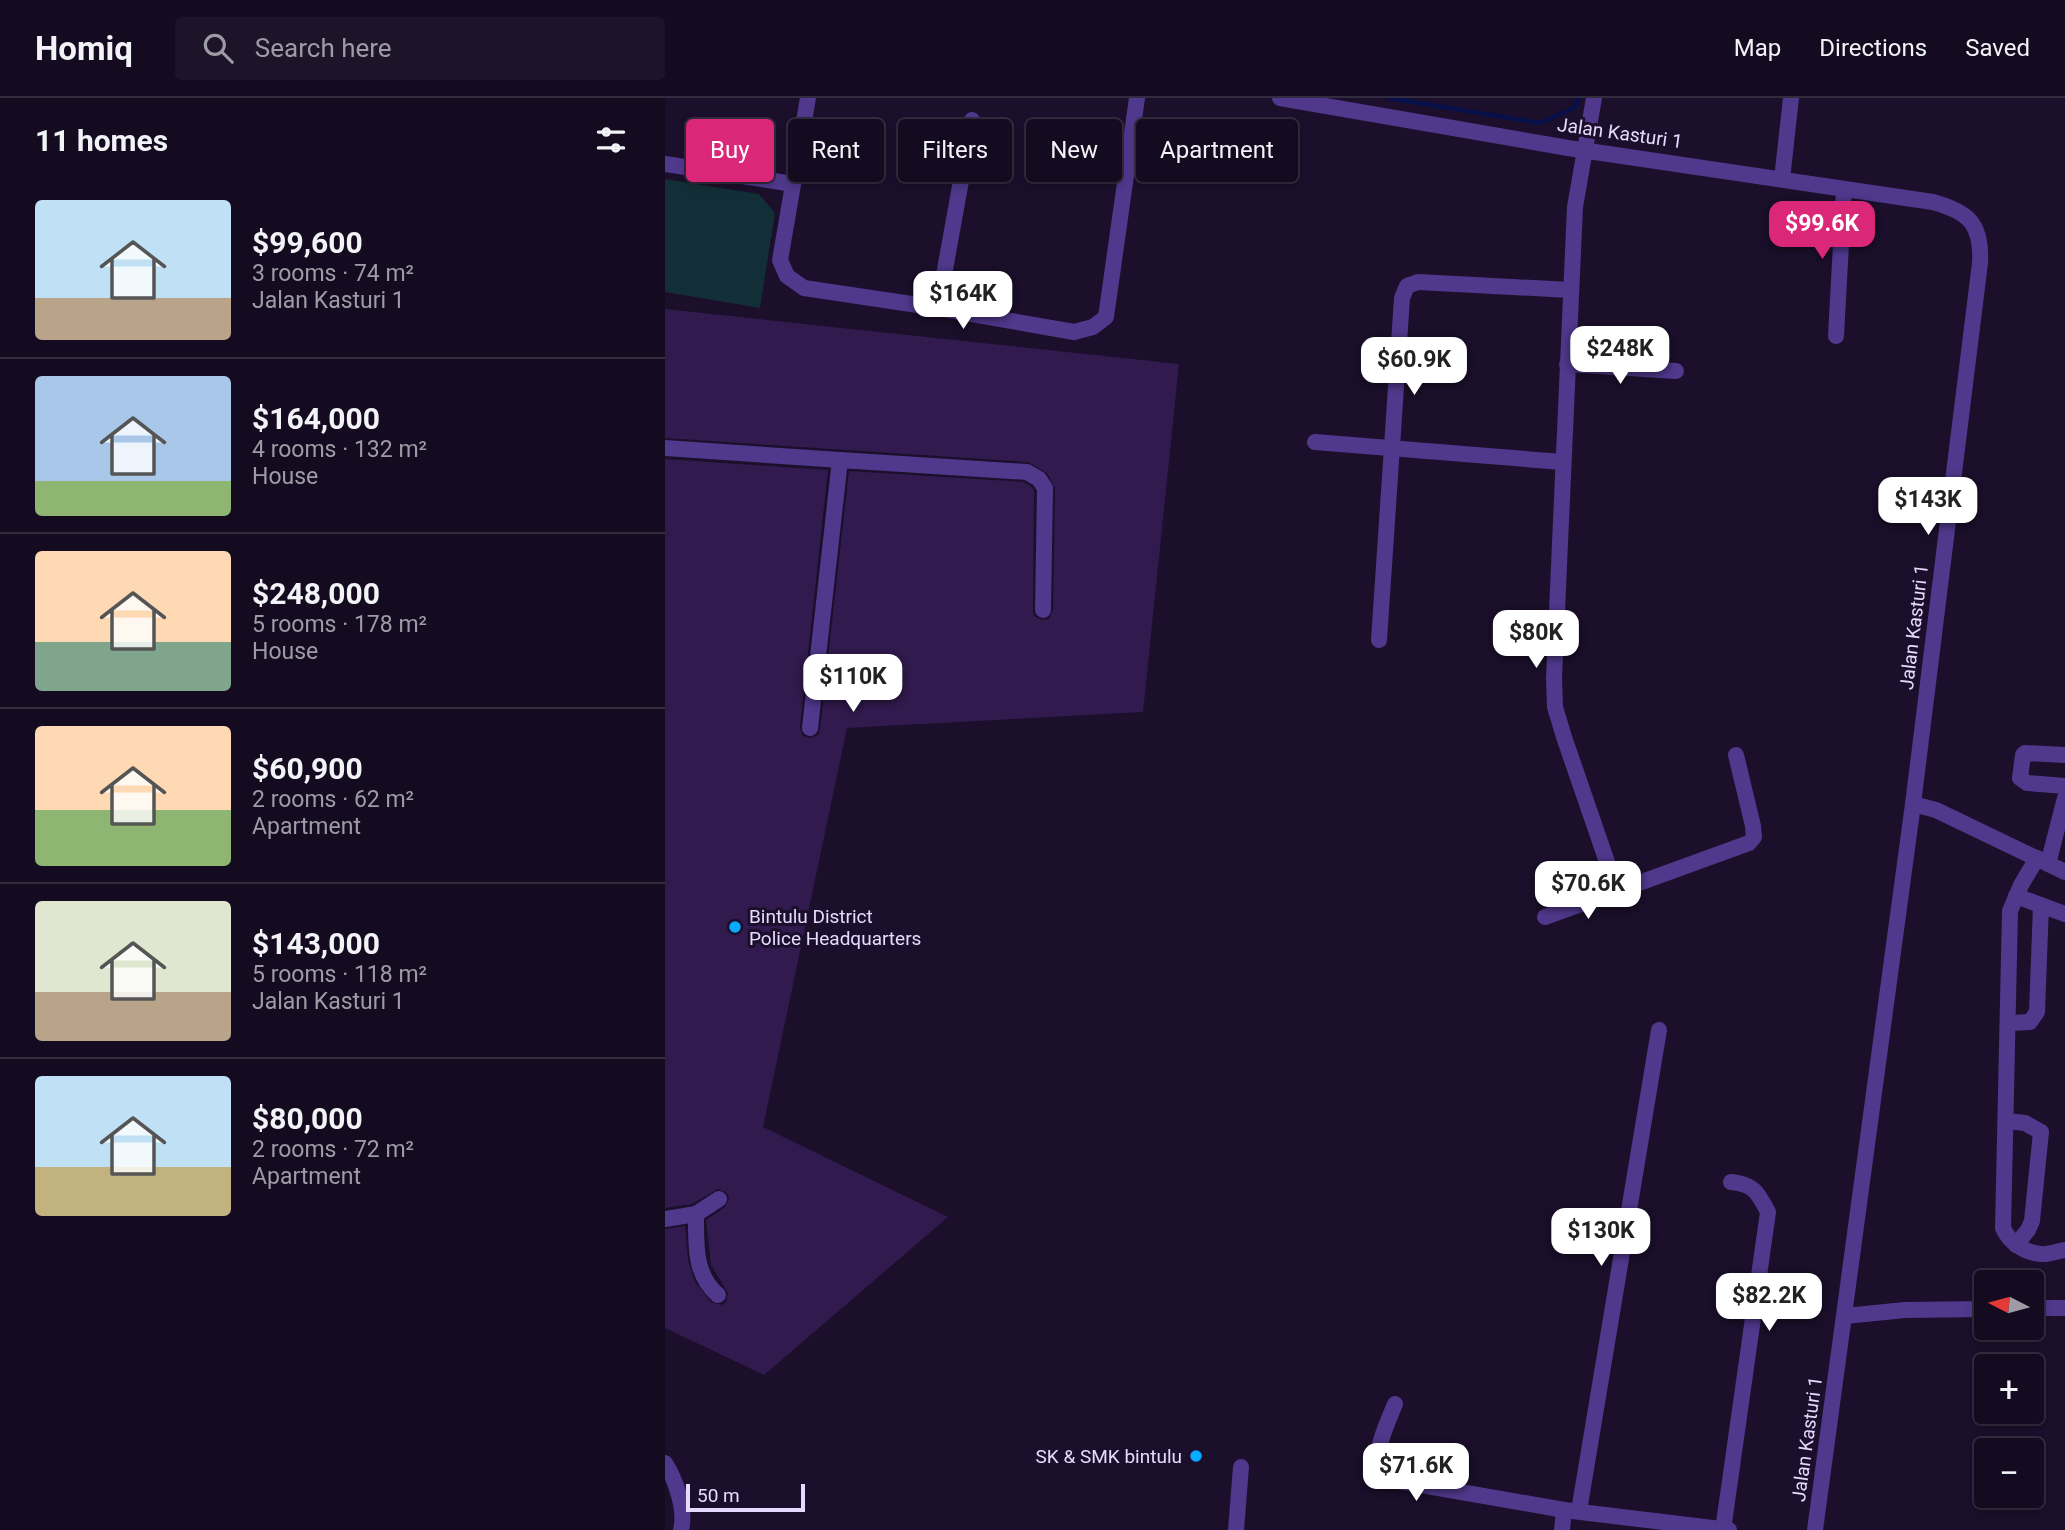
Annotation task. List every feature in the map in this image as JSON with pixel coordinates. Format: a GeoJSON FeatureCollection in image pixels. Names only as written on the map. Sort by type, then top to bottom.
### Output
{"type":"FeatureCollection","features":[{"type":"Feature","properties":{"kind":"street"},"geometry":{"type":"LineString","coordinates":[[808,98],[781,260],[787,276],[804,288],[1074,332],[1093,327],[1106,317],[1137,98]]}},
{"type":"Feature","properties":{"kind":"street","name":"Jalan Kasturi 1"},"geometry":{"type":"LineString","coordinates":[[1280,98],[1586,149],[1933,202],[1955,208],[1972,222],[1977,233],[1980,248],[1913,804],[1815,1530]]}},
{"type":"Feature","properties":{"kind":"street"},"geometry":{"type":"LineString","coordinates":[[1594,98],[1575,207],[1554,678],[1555,707],[1617,891]]}},
{"type":"Feature","properties":{"kind":"street"},"geometry":{"type":"LineString","coordinates":[[1782,179],[1791,98]]}},
{"type":"Feature","properties":{"kind":"street"},"geometry":{"type":"LineString","coordinates":[[665,164],[793,184]]}},
{"type":"Feature","properties":{"kind":"street"},"geometry":{"type":"LineString","coordinates":[[938,308],[961,182]]}},
{"type":"Feature","properties":{"kind":"street"},"geometry":{"type":"LineString","coordinates":[[1836,336],[1844,189]]}},
{"type":"Feature","properties":{"kind":"street"},"geometry":{"type":"LineString","coordinates":[[1380,640],[1402,298],[1407,286],[1417,282],[1570,290]]}},
{"type":"Feature","properties":{"kind":"street"},"geometry":{"type":"LineString","coordinates":[[1567,364],[1676,371]]}},
{"type":"Feature","properties":{"kind":"street"},"geometry":{"type":"LineString","coordinates":[[1315,442],[1562,462]]}},
{"type":"Feature","properties":{"kind":"street"},"geometry":{"type":"LineString","coordinates":[[665,448],[1027,472],[1039,479],[1045,488],[1043,610]]}},
{"type":"Feature","properties":{"kind":"street"},"geometry":{"type":"LineString","coordinates":[[810,728],[840,460]]}},
{"type":"Feature","properties":{"kind":"street"},"geometry":{"type":"LineString","coordinates":[[2065,755],[2025,753],[2020,778],[2027,783],[2065,786]]}},
{"type":"Feature","properties":{"kind":"street"},"geometry":{"type":"LineString","coordinates":[[1545,917],[1749,843],[1754,837],[1753,826],[1735,755]]}},
{"type":"Feature","properties":{"kind":"street"},"geometry":{"type":"LineString","coordinates":[[2065,798],[2042,861],[2016,896],[2010,911],[2003,1228],[2007,1238],[2016,1245],[2040,1254],[2065,1250]]}},
{"type":"Feature","properties":{"kind":"street"},"geometry":{"type":"LineString","coordinates":[[1913,804],[1936,810],[2065,872]]}},
{"type":"Feature","properties":{"kind":"street"},"geometry":{"type":"LineString","coordinates":[[2016,896],[2065,914]]}},
{"type":"Feature","properties":{"kind":"street"},"geometry":{"type":"LineString","coordinates":[[2009,1023],[2030,1022],[2037,1012],[2041,905]]}},
{"type":"Feature","properties":{"kind":"street"},"geometry":{"type":"LineString","coordinates":[[1562,1530],[1571,1511],[1659,1030]]}},
{"type":"Feature","properties":{"kind":"street"},"geometry":{"type":"LineString","coordinates":[[2007,1121],[2025,1123],[2041,1132],[2032,1220],[2016,1245]]}},
{"type":"Feature","properties":{"kind":"street"},"geometry":{"type":"LineString","coordinates":[[1723,1530],[1768,1212],[1760,1196],[1747,1183],[1731,1181]]}},
{"type":"Feature","properties":{"kind":"street"},"geometry":{"type":"LineString","coordinates":[[665,1219],[695,1214],[719,1199]]}},
{"type":"Feature","properties":{"kind":"street"},"geometry":{"type":"LineString","coordinates":[[695,1214],[701,1274],[718,1295]]}},
{"type":"Feature","properties":{"kind":"street"},"geometry":{"type":"LineString","coordinates":[[2044,1308],[2065,1308]]}},
{"type":"Feature","properties":{"kind":"street"},"geometry":{"type":"LineString","coordinates":[[1846,1315],[1905,1310],[1974,1309]]}},
{"type":"Feature","properties":{"kind":"street"},"geometry":{"type":"LineString","coordinates":[[1395,1404],[1383,1435],[1378,1470],[1381,1477],[1571,1511],[1730,1530]]}},
{"type":"Feature","properties":{"kind":"street"},"geometry":{"type":"LineString","coordinates":[[665,1462],[672,1473],[683,1518],[681,1530]]}},
{"type":"Feature","properties":{"kind":"street"},"geometry":{"type":"LineString","coordinates":[[1236,1530],[1241,1466]]}},
{"type":"Feature","properties":{"kind":"shaded area"},"geometry":{"type":"Polygon","coordinates":[[[665,179],[759,194],[775,213],[760,308],[665,292],[665,179]]]}},
{"type":"Feature","properties":{"kind":"building","name":"Bintulu District Police Headquarters"},"geometry":{"type":"Polygon","coordinates":[[[665,309],[1179,364],[1143,712],[847,728],[763,1127],[948,1217],[764,1375],[665,1328],[665,1229],[685,1226],[688,1260],[695,1282],[711,1302],[721,1305],[726,1302],[728,1293],[711,1265],[706,1220],[725,1207],[729,1199],[727,1193],[718,1189],[692,1204],[665,1208],[665,459],[828,470],[800,727],[803,736],[810,738],[818,735],[820,729],[849,471],[1024,482],[1032,487],[1033,610],[1034,616],[1042,620],[1049,619],[1053,610],[1055,488],[1047,473],[1028,462],[665,438],[665,309]]]}},
{"type":"Feature","properties":{"kind":"waterway"},"geometry":{"type":"LineString","coordinates":[[1389,98],[1540,123],[1576,107],[1577,98]]}},
{"type":"Feature","properties":{"kind":"place","name":"Bintulu District Police Headquarters"},"geometry":{"type":"Point","coordinates":[735,927]}},
{"type":"Feature","properties":{"kind":"place","name":"SK & SMK bintulu"},"geometry":{"type":"Point","coordinates":[1196,1456]}}]}
